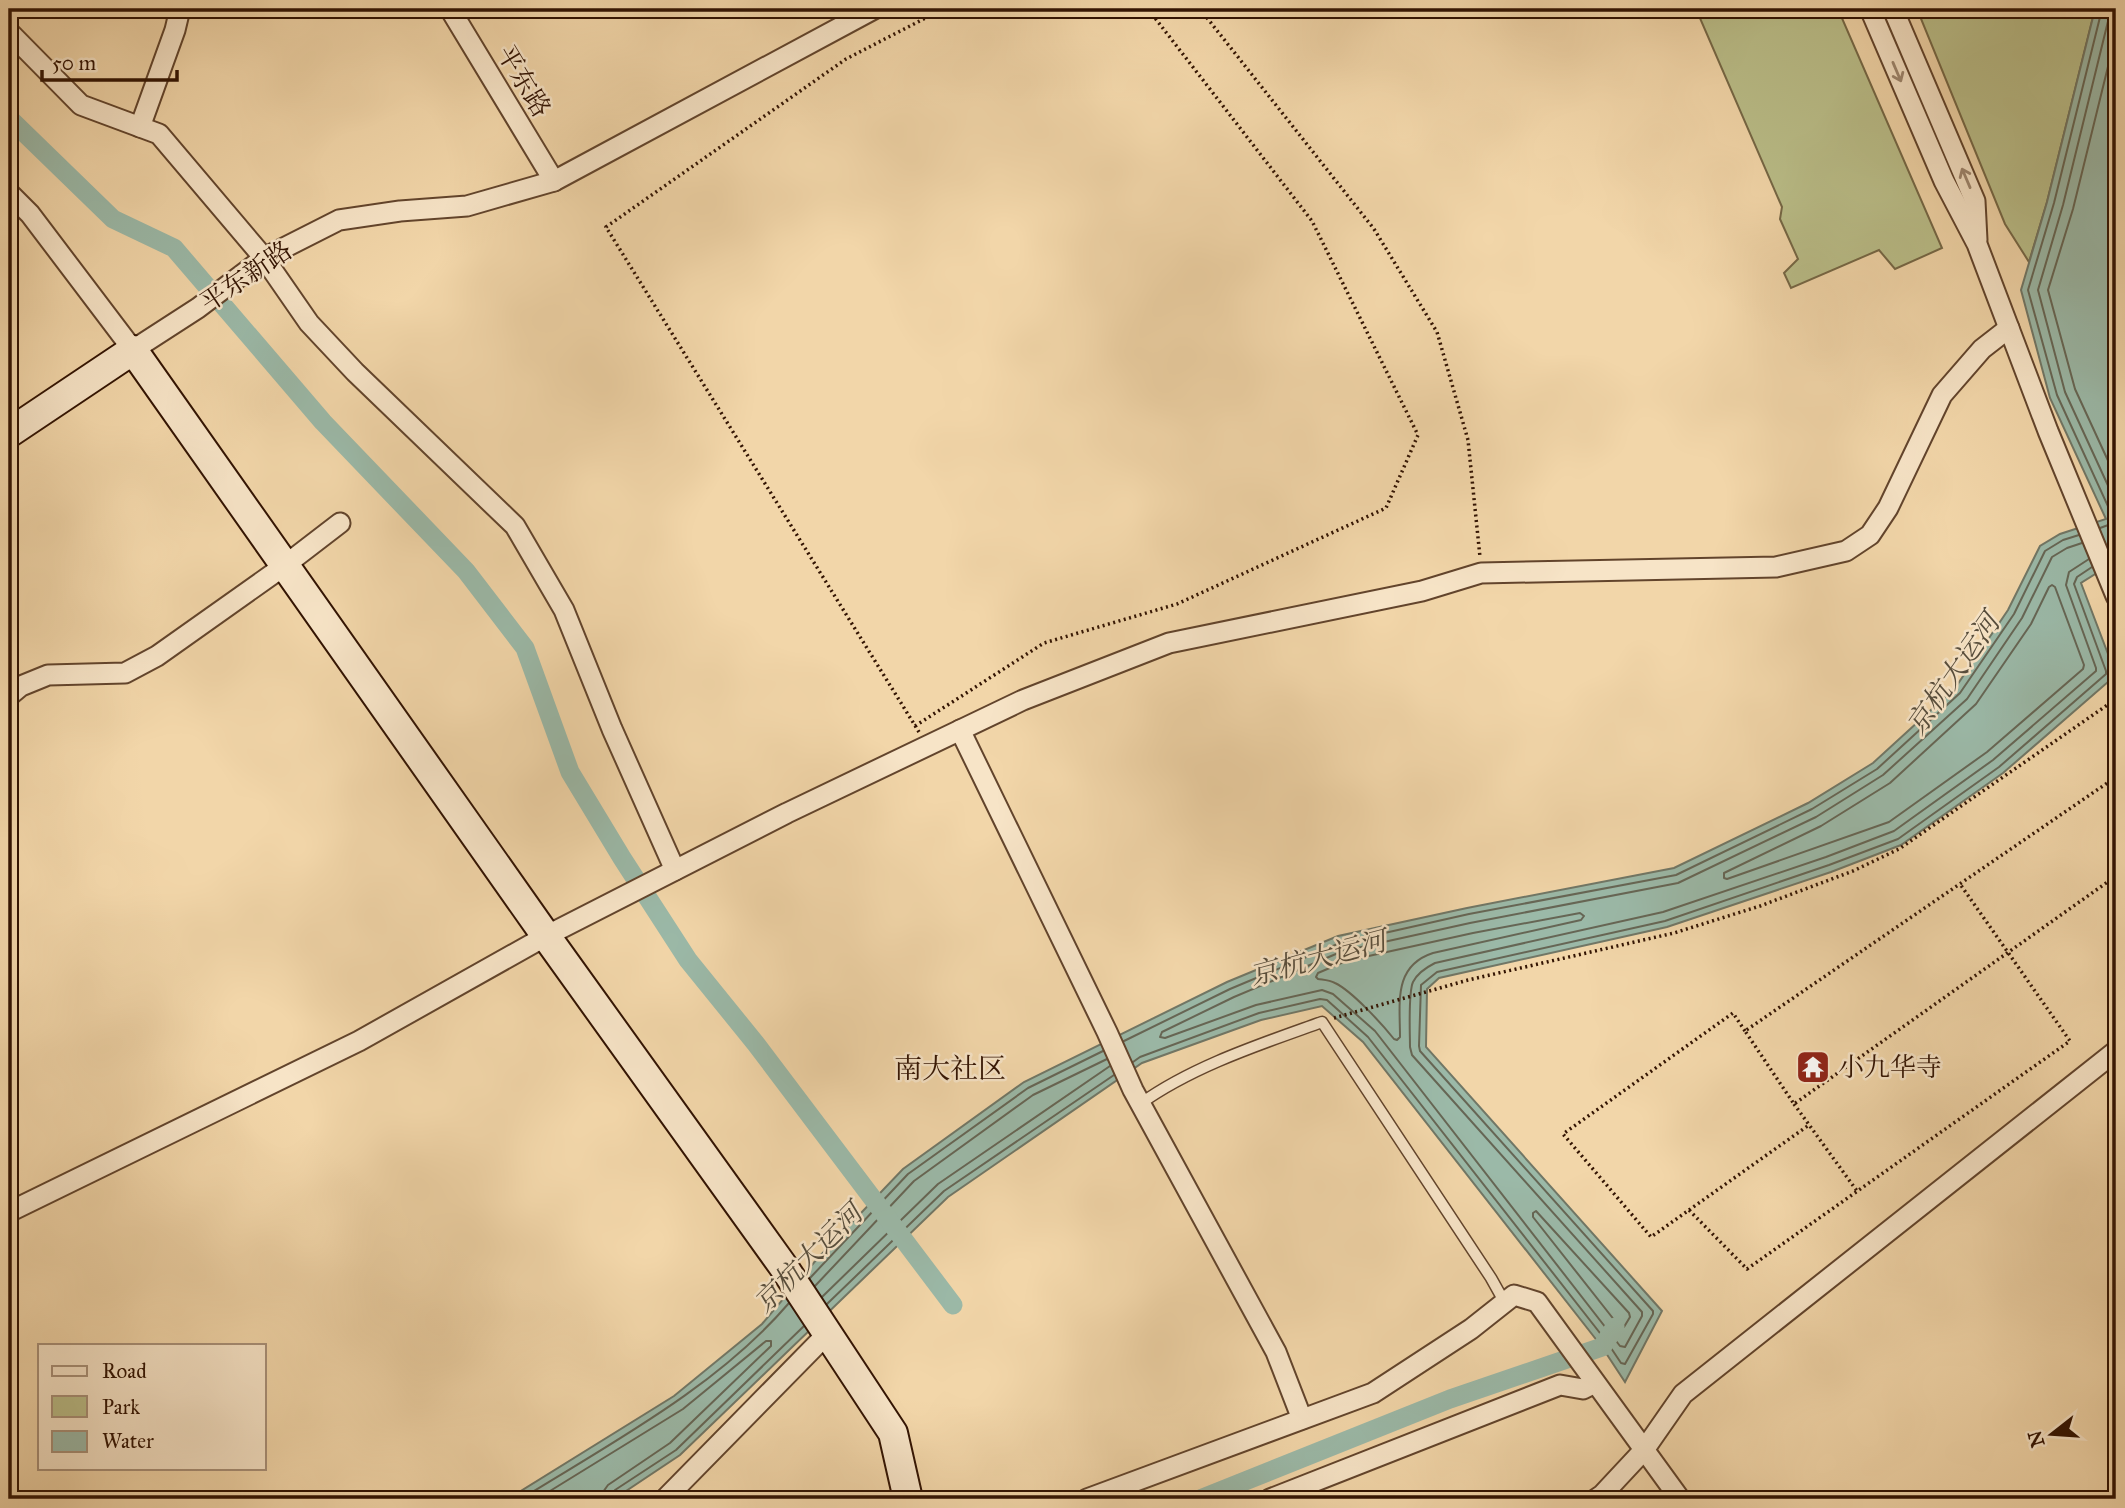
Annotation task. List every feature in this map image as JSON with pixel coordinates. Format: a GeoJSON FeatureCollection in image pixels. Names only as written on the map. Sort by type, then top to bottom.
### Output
{"type":"FeatureCollection","features":[{"type":"Feature","properties":{"kind":"street"},"geometry":{"type":"LineString","coordinates":[[140,127],[180,9]]}},
{"type":"Feature","properties":{"kind":"street","name":"平东路"},"geometry":{"type":"LineString","coordinates":[[450,9],[554,181]]}},
{"type":"Feature","properties":{"kind":"street","name":"平东新路"},"geometry":{"type":"LineString","coordinates":[[9,433],[198,308],[257,264],[339,220],[400,211],[467,206],[554,181],[874,9]]}},
{"type":"Feature","properties":{"kind":"street"},"geometry":{"type":"LineString","coordinates":[[1870,9],[1944,181],[1977,244],[2113,589]]}},
{"type":"Feature","properties":{"kind":"street"},"geometry":{"type":"LineString","coordinates":[[1893,9],[1975,201],[1977,244]]}},
{"type":"Feature","properties":{"kind":"street"},"geometry":{"type":"LineString","coordinates":[[9,33],[81,105],[159,134],[257,264],[309,323],[355,372],[515,526],[564,610],[612,729],[675,870]]}},
{"type":"Feature","properties":{"kind":"street"},"geometry":{"type":"LineString","coordinates":[[9,193],[30,214],[133,350],[546,936],[783,1266],[893,1433],[908,1499]]}},
{"type":"Feature","properties":{"kind":"street"},"geometry":{"type":"LineString","coordinates":[[9,1212],[359,1041],[546,936],[787,813],[1023,700],[1169,643],[1422,591],[1481,573],[1776,566],[1846,551],[1870,535],[1888,508],[1942,395],[1982,349],[2009,328]]}},
{"type":"Feature","properties":{"kind":"street"},"geometry":{"type":"LineString","coordinates":[[9,696],[21,686],[48,675],[125,673],[157,656],[340,523]]}},
{"type":"Feature","properties":{"kind":"street"},"geometry":{"type":"LineString","coordinates":[[960,730],[1136,1097],[1276,1352],[1302,1419]]}},
{"type":"Feature","properties":{"kind":"street"},"geometry":{"type":"LineString","coordinates":[[1596,1499],[1644,1450],[1683,1394],[2116,1051]]}},
{"type":"Feature","properties":{"kind":"street"},"geometry":{"type":"LineString","coordinates":[[1087,1499],[1373,1393],[1471,1329],[1514,1295],[1537,1302],[1679,1499]]}},
{"type":"Feature","properties":{"kind":"street"},"geometry":{"type":"LineString","coordinates":[[665,1499],[827,1334]]}},
{"type":"Feature","properties":{"kind":"street"},"geometry":{"type":"LineString","coordinates":[[1270,1499],[1560,1385],[1583,1390],[1595,1383]]}},
{"type":"Feature","properties":{"kind":"lane"},"geometry":{"type":"LineString","coordinates":[[1136,1097],[1261,1044],[1322,1022],[1505,1303]]}},
{"type":"Feature","properties":{"kind":"path"},"geometry":{"type":"LineString","coordinates":[[943,9],[846,59],[606,227],[915,726],[1044,643],[1177,604],[1386,508],[1418,435],[1312,221],[1148,9]]}},
{"type":"Feature","properties":{"kind":"path"},"geometry":{"type":"LineString","coordinates":[[1200,9],[1374,229],[1437,332],[1468,440],[1481,573]]}},
{"type":"Feature","properties":{"kind":"path"},"geometry":{"type":"LineString","coordinates":[[1330,1019],[1468,980],[1674,933],[1760,906],[1853,871],[1899,849],[2116,699]]}},
{"type":"Feature","properties":{"kind":"path"},"geometry":{"type":"LineString","coordinates":[[1745,1031],[2116,777]]}},
{"type":"Feature","properties":{"kind":"path"},"geometry":{"type":"LineString","coordinates":[[1794,1104],[2116,876]]}},
{"type":"Feature","properties":{"kind":"path"},"geometry":{"type":"LineString","coordinates":[[1689,1210],[1747,1269],[2070,1041],[1960,884]]}},
{"type":"Feature","properties":{"kind":"path"},"geometry":{"type":"LineString","coordinates":[[1810,1125],[1651,1237],[1563,1133],[1733,1013],[1857,1191]]}},
{"type":"Feature","properties":{"kind":"green space"},"geometry":{"type":"Polygon","coordinates":[[[1696,9],[1838,9],[1942,248],[1895,269],[1879,250],[1791,288],[1784,273],[1798,259],[1780,219],[1782,207],[1696,9]]]}},
{"type":"Feature","properties":{"kind":"green space"},"geometry":{"type":"Polygon","coordinates":[[[1917,9],[2095,9],[2047,202],[2029,262],[2005,224],[1917,9]]]}},
{"type":"Feature","properties":{"kind":"water","name":"京杭大运河"},"geometry":{"type":"Polygon","coordinates":[[[2095,9],[2116,9],[2116,561],[2081,583],[2116,675],[2003,773],[1901,845],[1831,872],[1667,927],[1439,978],[1427,989],[1426,1047],[1662,1311],[1625,1382],[1602,1347],[1363,1042],[1322,1006],[1261,1020],[1142,1063],[948,1197],[680,1455],[614,1499],[508,1499],[674,1396],[762,1324],[817,1259],[903,1169],[1024,1082],[1227,982],[1338,936],[1674,868],[1808,803],[1873,763],[1955,688],[2008,610],[2040,546],[2060,534],[2106,519],[2050,398],[2021,290],[2047,202],[2095,9]]]}},
{"type":"Feature","properties":{"kind":"waterway"},"geometry":{"type":"LineString","coordinates":[[9,118],[113,219],[174,248],[323,422],[466,571],[525,648],[570,772],[688,960],[756,1044],[953,1305]]}},
{"type":"Feature","properties":{"kind":"waterway"},"geometry":{"type":"LineString","coordinates":[[1200,1499],[1450,1399],[1602,1347],[1615,1327]]}},
{"type":"Feature","properties":{"kind":"place","name":"小九华寺"},"geometry":{"type":"Point","coordinates":[1813,1067]}},
{"type":"Feature","properties":{"kind":"district","name":"南大社区"},"geometry":{"type":"Point","coordinates":[950,1068]}}]}
